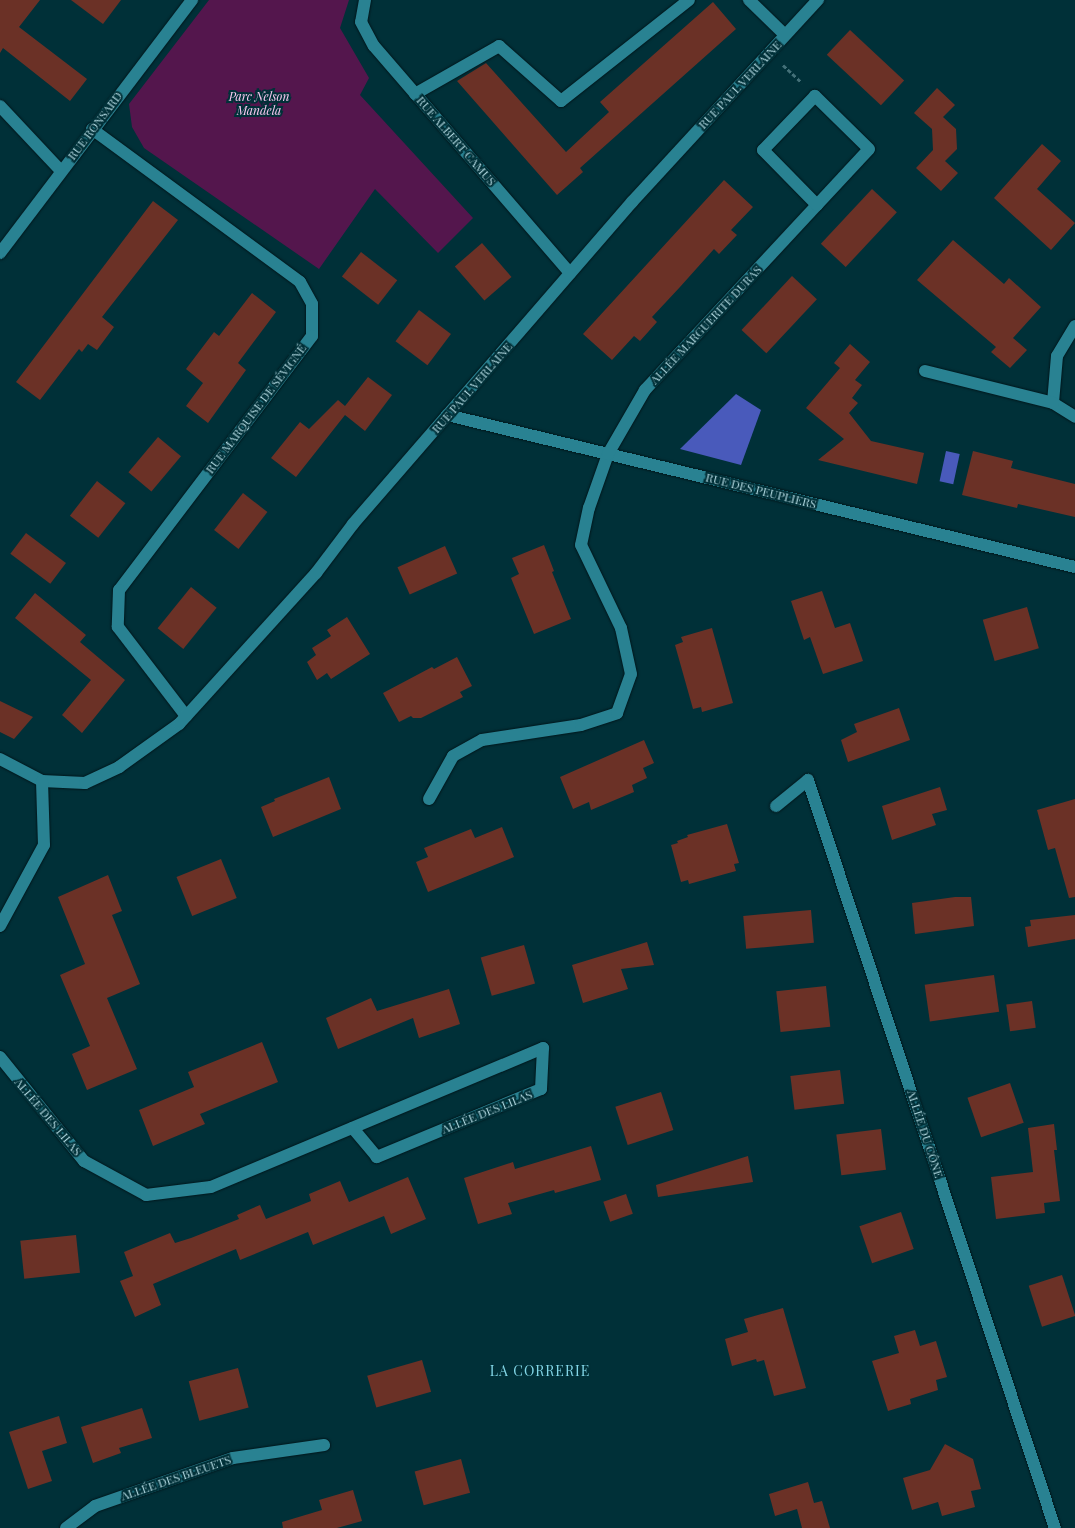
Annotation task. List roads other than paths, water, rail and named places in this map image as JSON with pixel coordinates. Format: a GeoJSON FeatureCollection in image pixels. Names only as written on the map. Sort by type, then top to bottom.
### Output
{"type":"FeatureCollection","features":[{"type":"Feature","properties":{"kind":"street","name":"RUE RONSARD"},"geometry":{"type":"LineString","coordinates":[[0,253],[92,129],[192,0]]}},
{"type":"Feature","properties":{"kind":"street","name":"RUE ALBERT CAMUS"},"geometry":{"type":"LineString","coordinates":[[365,0],[361,22],[374,46],[570,273]]}},
{"type":"Feature","properties":{"kind":"street"},"geometry":{"type":"LineString","coordinates":[[415,94],[499,46],[561,101],[689,0]]}},
{"type":"Feature","properties":{"kind":"street"},"geometry":{"type":"LineString","coordinates":[[749,0],[785,36]]}},
{"type":"Feature","properties":{"kind":"street","name":"RUE PAUL VERLAINE"},"geometry":{"type":"LineString","coordinates":[[42,781],[85,783],[119,767],[179,724],[316,573],[353,524],[632,202],[818,0]]}},
{"type":"Feature","properties":{"kind":"street","name":"ALLÉE MARGUERITE DURAS"},"geometry":{"type":"LineString","coordinates":[[428,799],[453,756],[482,740],[581,725],[617,712],[631,674],[621,628],[582,544],[589,508],[608,454],[645,390],[817,205],[869,149],[815,96],[763,150],[817,205]]}},
{"type":"Feature","properties":{"kind":"street"},"geometry":{"type":"LineString","coordinates":[[0,106],[61,171]]}},
{"type":"Feature","properties":{"kind":"street","name":"RUE MARQUISE DE SÉVIGNÉ"},"geometry":{"type":"LineString","coordinates":[[92,129],[300,282],[312,304],[312,336],[119,590],[118,626],[186,716]]}},
{"type":"Feature","properties":{"kind":"street"},"geometry":{"type":"LineString","coordinates":[[1053,403],[1057,356],[1075,326]]}},
{"type":"Feature","properties":{"kind":"street"},"geometry":{"type":"LineString","coordinates":[[925,371],[1053,403],[1075,417]]}},
{"type":"Feature","properties":{"kind":"street","name":"RUE DES PEUPLIERS"},"geometry":{"type":"LineString","coordinates":[[447,416],[1075,567]]}},
{"type":"Feature","properties":{"kind":"street"},"geometry":{"type":"LineString","coordinates":[[0,759],[42,781],[44,845],[0,926]]}},
{"type":"Feature","properties":{"kind":"street","name":"ALLÉE DU CÔNE"},"geometry":{"type":"LineString","coordinates":[[776,806],[808,780],[1055,1528]]}},
{"type":"Feature","properties":{"kind":"street","name":"ALLÉE DES LILAS"},"geometry":{"type":"LineString","coordinates":[[0,1057],[84,1160],[146,1195],[211,1188],[353,1128],[543,1048],[541,1090],[377,1157],[353,1128]]}},
{"type":"Feature","properties":{"kind":"street","name":"ALLÉE DES BLEUETS"},"geometry":{"type":"LineString","coordinates":[[66,1528],[95,1506],[233,1458],[324,1444]]}},
{"type":"Feature","properties":{"kind":"water"},"geometry":{"type":"Polygon","coordinates":[[[736,394],[761,410],[741,465],[680,449],[736,394]]]}},
{"type":"Feature","properties":{"kind":"water"},"geometry":{"type":"Polygon","coordinates":[[[946,451],[960,454],[953,484],[940,481],[946,451]]]}},
{"type":"Feature","properties":{"kind":"district","name":"LA CORRERIE"},"geometry":{"type":"Point","coordinates":[540,1371]}},
{"type":"Feature","properties":{"kind":"park label","name":"Parc Nelson Mandela"},"geometry":{"type":"Point","coordinates":[259,104]}}]}
